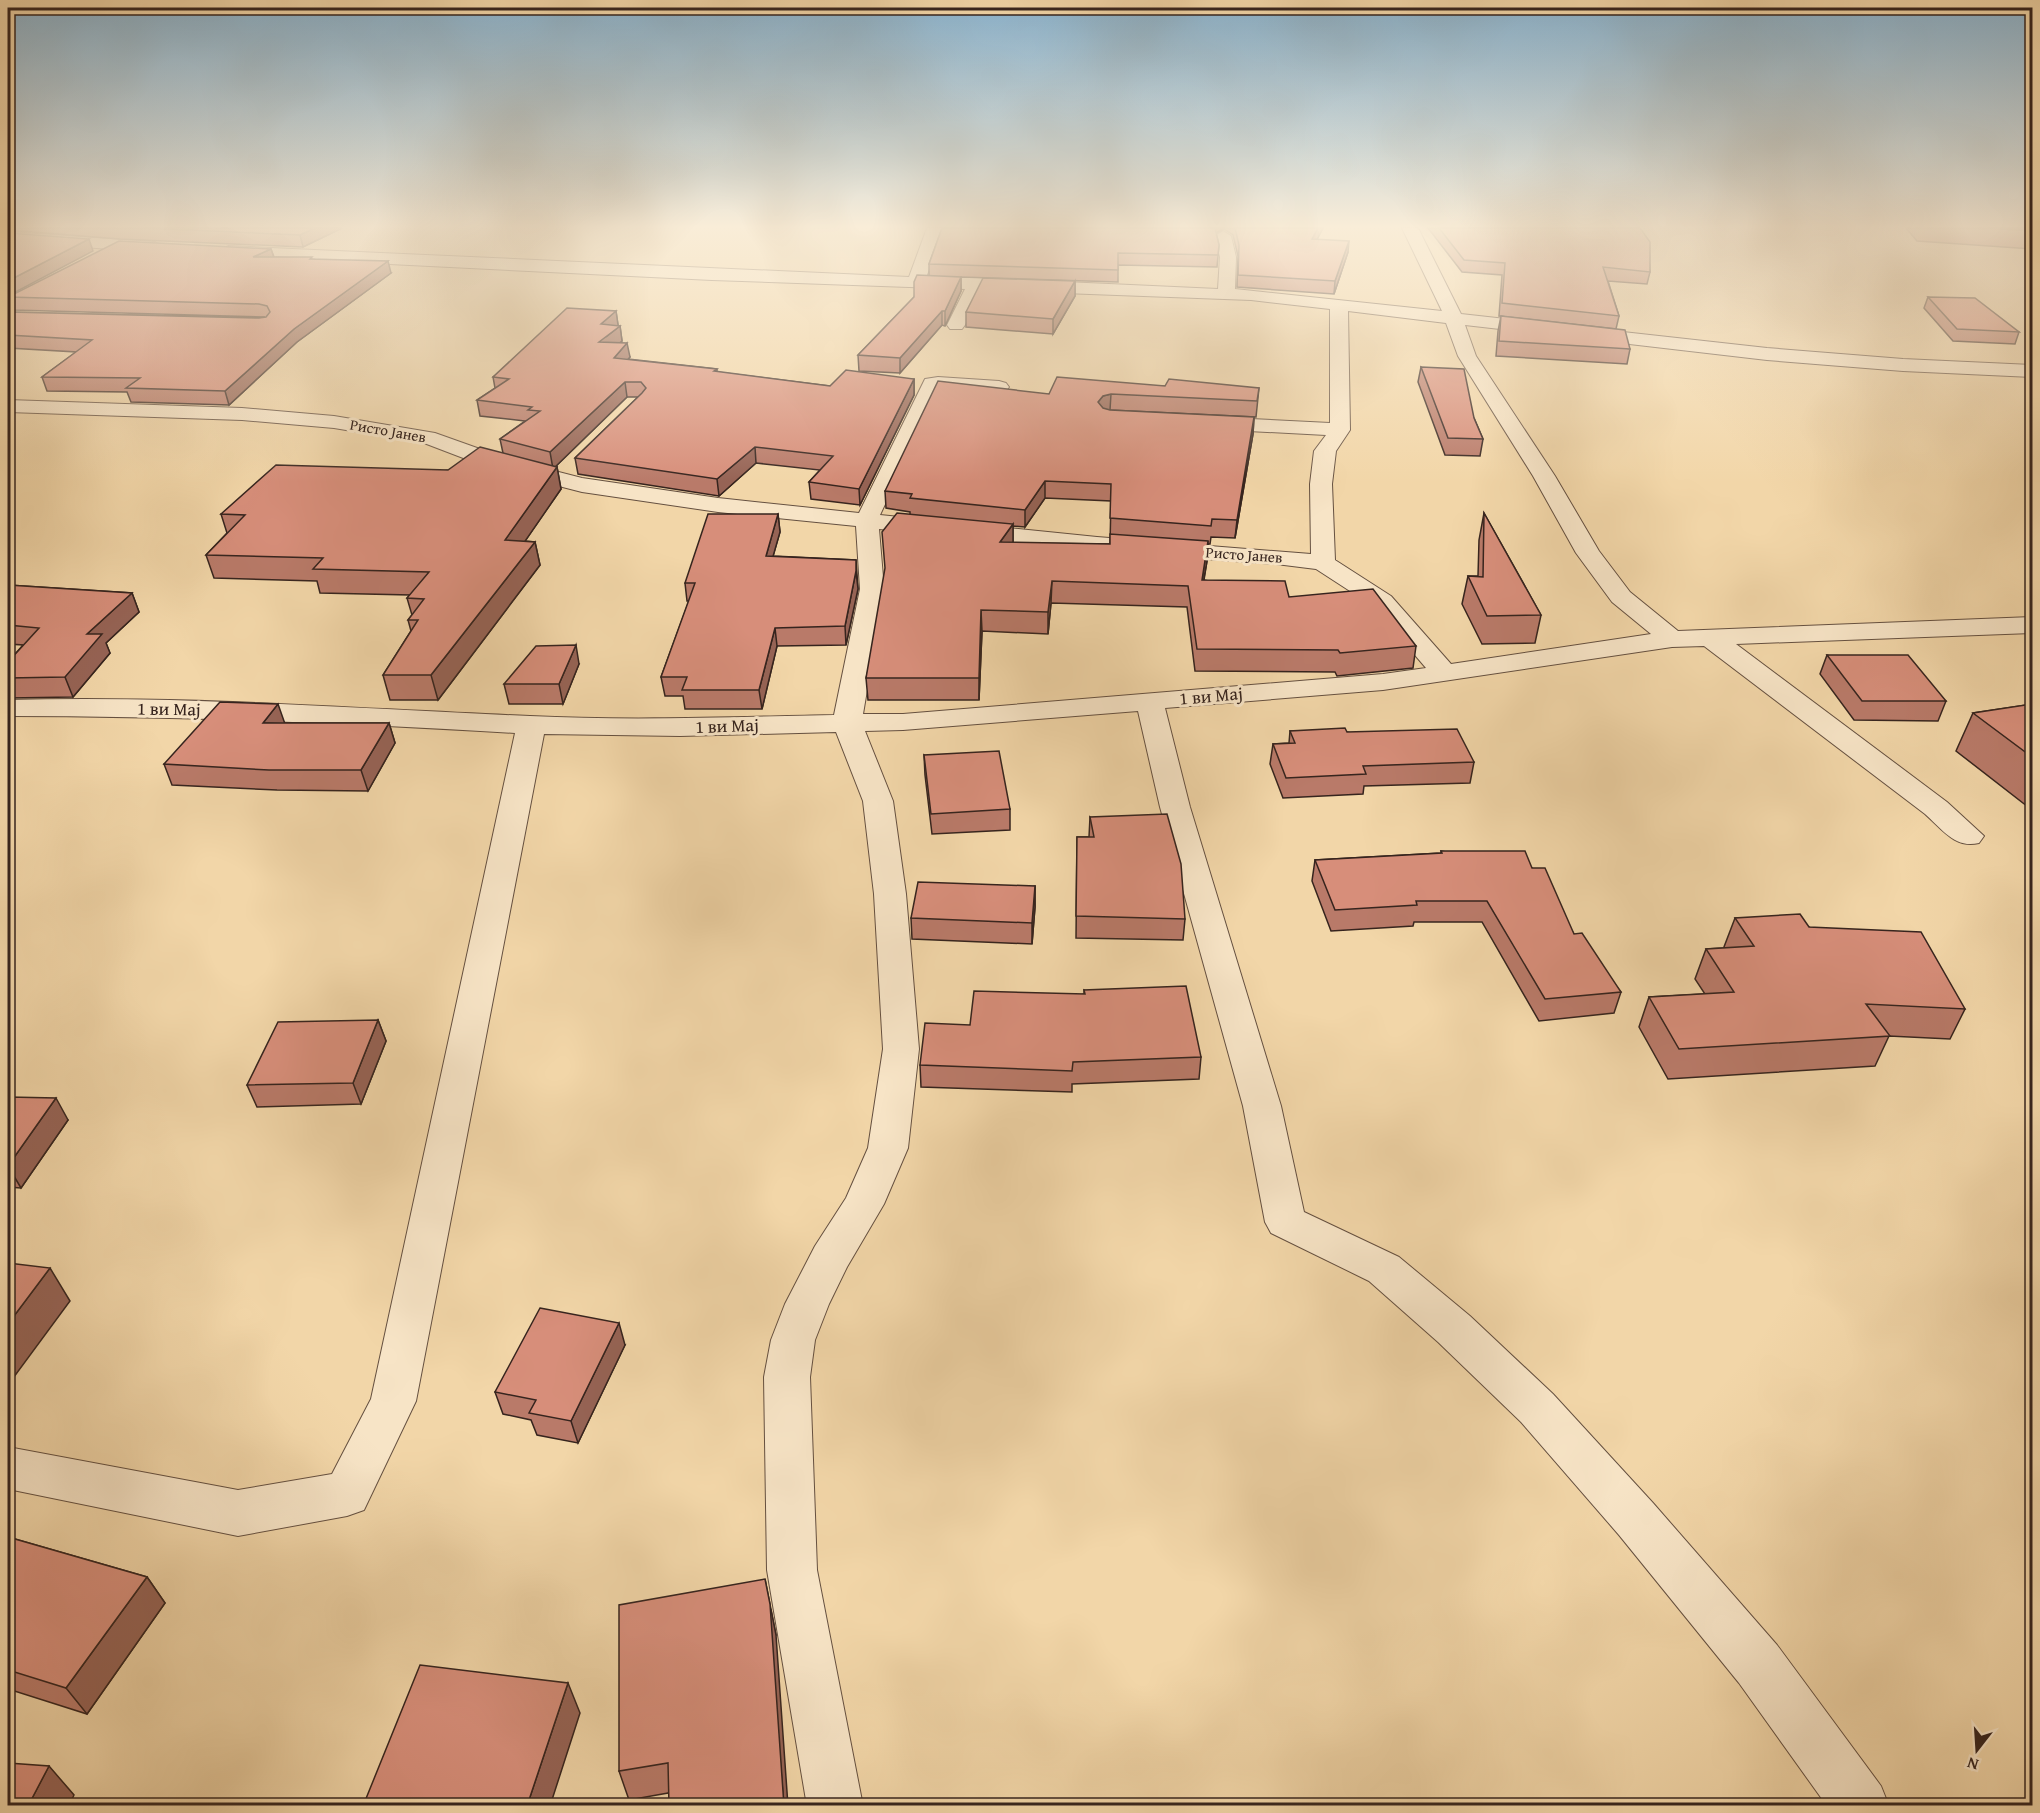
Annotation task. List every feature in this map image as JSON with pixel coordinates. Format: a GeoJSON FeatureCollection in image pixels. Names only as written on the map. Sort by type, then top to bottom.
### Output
{"type":"FeatureCollection","features":[{"type":"Feature","properties":{"kind":"street"},"geometry":{"type":"LineString","coordinates":[[956,325],[962,313]]}},
{"type":"Feature","properties":{"kind":"street"},"geometry":{"type":"LineString","coordinates":[[1339,313],[1340,430],[1325,451],[1321,484],[1323,563],[1382,601],[1443,671]]}},
{"type":"Feature","properties":{"kind":"street"},"geometry":{"type":"LineString","coordinates":[[1397,313],[1824,359],[2032,371]]}},
{"type":"Feature","properties":{"kind":"street"},"geometry":{"type":"LineString","coordinates":[[1452,313],[1467,356],[1544,476],[1588,553],[1621,597],[1672,639]]}},
{"type":"Feature","properties":{"kind":"street"},"geometry":{"type":"LineString","coordinates":[[910,382],[999,387]]}},
{"type":"Feature","properties":{"kind":"street"},"geometry":{"type":"LineString","coordinates":[[835,1806],[792,1570],[787,1377],[793,1340],[807,1304],[830,1258],[864,1204],[888,1148],[901,1049],[890,894],[878,801],[847,723],[872,589],[867,519],[932,383]]}},
{"type":"Feature","properties":{"kind":"street","name":"Ристо Јанев"},"geometry":{"type":"LineString","coordinates":[[8,406],[231,413],[334,422],[429,437],[500,464],[566,472],[625,492],[718,505],[1097,544],[1276,557],[1323,563]]}},
{"type":"Feature","properties":{"kind":"street"},"geometry":{"type":"LineString","coordinates":[[1190,422],[1340,430]]}},
{"type":"Feature","properties":{"kind":"street","name":"1 ви Мај"},"geometry":{"type":"LineString","coordinates":[[8,708],[162,708],[324,713],[531,725],[680,727],[903,722],[1383,682],[1443,671],[1672,639],[2032,625]]}},
{"type":"Feature","properties":{"kind":"street"},"geometry":{"type":"LineString","coordinates":[[1708,637],[1936,808],[1968,836]]}},
{"type":"Feature","properties":{"kind":"street"},"geometry":{"type":"LineString","coordinates":[[1150,702],[1175,807],[1262,1106],[1286,1222],[1384,1269],[1454,1329],[1537,1408],[1636,1519],[1758,1664],[1861,1806]]}},
{"type":"Feature","properties":{"kind":"street"},"geometry":{"type":"LineString","coordinates":[[8,1467],[238,1513],[347,1494],[393,1401],[531,725]]}},
{"type":"Feature","properties":{"kind":"building"},"geometry":{"type":"Polygon","coordinates":[[[8,313],[266,317],[270,313],[317,313],[294,329],[225,391],[126,388],[140,378],[42,377],[92,340],[8,335],[8,313]]]}},
{"type":"Feature","properties":{"kind":"building"},"geometry":{"type":"Polygon","coordinates":[[[562,313],[614,313],[601,324],[620,326],[599,342],[627,343],[614,358],[717,369],[714,371],[830,386],[846,370],[914,379],[859,489],[809,482],[833,456],[755,447],[717,479],[575,458],[642,393],[646,388],[641,382],[625,382],[550,452],[500,439],[540,411],[528,410],[532,407],[477,400],[509,379],[493,377],[562,313]]]}},
{"type":"Feature","properties":{"kind":"building"},"geometry":{"type":"Polygon","coordinates":[[[899,313],[941,313],[900,358],[858,355],[899,313]]]}},
{"type":"Feature","properties":{"kind":"building"},"geometry":{"type":"Polygon","coordinates":[[[974,313],[1057,313],[1053,319],[974,313]]]}},
{"type":"Feature","properties":{"kind":"building"},"geometry":{"type":"Polygon","coordinates":[[[1588,313],[1618,313],[1619,316],[1588,313]]]}},
{"type":"Feature","properties":{"kind":"building"},"geometry":{"type":"Polygon","coordinates":[[[1942,313],[1994,313],[2019,332],[1957,329],[1942,313]]]}},
{"type":"Feature","properties":{"kind":"building"},"geometry":{"type":"Polygon","coordinates":[[[1501,316],[1625,330],[1630,349],[1499,341],[1501,316]]]}},
{"type":"Feature","properties":{"kind":"building"},"geometry":{"type":"Polygon","coordinates":[[[1421,367],[1464,369],[1474,418],[1483,439],[1448,438],[1421,367]]]}},
{"type":"Feature","properties":{"kind":"building"},"geometry":{"type":"Polygon","coordinates":[[[1057,377],[1165,386],[1169,379],[1259,388],[1257,401],[1111,394],[1103,396],[1098,402],[1103,408],[1110,410],[1254,417],[1237,520],[1212,519],[1211,526],[1110,518],[1111,484],[1045,481],[1025,510],[910,498],[912,494],[885,491],[938,381],[1049,394],[1057,377]]]}},
{"type":"Feature","properties":{"kind":"building"},"geometry":{"type":"Polygon","coordinates":[[[480,447],[557,467],[505,540],[535,542],[431,675],[383,675],[418,620],[408,620],[424,599],[407,598],[429,572],[313,569],[323,558],[206,555],[245,515],[221,514],[276,465],[448,470],[480,447]]]}},
{"type":"Feature","properties":{"kind":"building"},"geometry":{"type":"Polygon","coordinates":[[[897,513],[1013,524],[1000,542],[1110,544],[1110,534],[1208,541],[1202,580],[1285,581],[1289,597],[1373,589],[1416,646],[1340,653],[1338,650],[1197,649],[1188,586],[1052,581],[1048,612],[981,610],[979,678],[866,678],[885,568],[882,532],[897,513]]]}},
{"type":"Feature","properties":{"kind":"building"},"geometry":{"type":"Polygon","coordinates":[[[1484,513],[1541,615],[1487,616],[1468,576],[1483,577],[1484,513]]]}},
{"type":"Feature","properties":{"kind":"building"},"geometry":{"type":"Polygon","coordinates":[[[708,514],[778,514],[766,556],[856,560],[856,571],[845,626],[775,628],[759,690],[682,690],[687,677],[661,677],[695,583],[685,583],[708,514]]]}},
{"type":"Feature","properties":{"kind":"building"},"geometry":{"type":"Polygon","coordinates":[[[8,585],[132,593],[87,634],[102,634],[65,677],[8,678],[8,662],[39,628],[8,625],[8,585]]]}},
{"type":"Feature","properties":{"kind":"building"},"geometry":{"type":"Polygon","coordinates":[[[576,645],[559,684],[504,684],[536,646],[576,645]]]}},
{"type":"Feature","properties":{"kind":"building"},"geometry":{"type":"Polygon","coordinates":[[[1827,655],[1908,655],[1946,701],[1862,701],[1827,655]]]}},
{"type":"Feature","properties":{"kind":"building"},"geometry":{"type":"Polygon","coordinates":[[[220,702],[278,704],[263,723],[389,723],[361,770],[269,770],[164,764],[220,702]]]}},
{"type":"Feature","properties":{"kind":"building"},"geometry":{"type":"Polygon","coordinates":[[[2032,704],[2032,757],[1973,713],[2032,704]]]}},
{"type":"Feature","properties":{"kind":"building"},"geometry":{"type":"Polygon","coordinates":[[[1345,728],[1347,732],[1457,729],[1474,762],[1363,766],[1366,774],[1286,778],[1273,744],[1295,743],[1290,731],[1345,728]]]}},
{"type":"Feature","properties":{"kind":"building"},"geometry":{"type":"Polygon","coordinates":[[[999,751],[1010,809],[931,814],[924,755],[999,751]]]}},
{"type":"Feature","properties":{"kind":"building"},"geometry":{"type":"Polygon","coordinates":[[[1167,814],[1181,864],[1185,919],[1076,916],[1077,837],[1094,837],[1090,817],[1167,814]]]}},
{"type":"Feature","properties":{"kind":"building"},"geometry":{"type":"Polygon","coordinates":[[[1441,851],[1525,851],[1532,868],[1545,868],[1574,934],[1582,933],[1621,992],[1545,999],[1487,901],[1416,901],[1417,905],[1335,910],[1315,860],[1442,853],[1441,851]]]}},
{"type":"Feature","properties":{"kind":"building"},"geometry":{"type":"Polygon","coordinates":[[[918,882],[1035,886],[1032,923],[911,918],[918,882]]]}},
{"type":"Feature","properties":{"kind":"building"},"geometry":{"type":"Polygon","coordinates":[[[1800,914],[1809,927],[1921,932],[1965,1009],[1866,1004],[1890,1036],[1679,1049],[1649,997],[1734,992],[1706,949],[1754,946],[1735,918],[1800,914]]]}},
{"type":"Feature","properties":{"kind":"building"},"geometry":{"type":"Polygon","coordinates":[[[1186,986],[1201,1057],[1073,1062],[1072,1071],[920,1065],[925,1023],[970,1025],[974,991],[1085,994],[1084,990],[1186,986]]]}},
{"type":"Feature","properties":{"kind":"building"},"geometry":{"type":"Polygon","coordinates":[[[378,1020],[353,1083],[247,1085],[278,1022],[378,1020]]]}},
{"type":"Feature","properties":{"kind":"building"},"geometry":{"type":"Polygon","coordinates":[[[8,1097],[56,1098],[8,1166],[8,1097]]]}},
{"type":"Feature","properties":{"kind":"building"},"geometry":{"type":"Polygon","coordinates":[[[8,1263],[50,1268],[8,1324],[8,1263]]]}},
{"type":"Feature","properties":{"kind":"building"},"geometry":{"type":"Polygon","coordinates":[[[540,1308],[619,1323],[571,1421],[529,1413],[536,1400],[495,1392],[540,1308]]]}},
{"type":"Feature","properties":{"kind":"building"},"geometry":{"type":"Polygon","coordinates":[[[8,1537],[147,1577],[66,1688],[8,1670],[8,1537]]]}},
{"type":"Feature","properties":{"kind":"building"},"geometry":{"type":"Polygon","coordinates":[[[765,1579],[770,1604],[784,1806],[669,1806],[668,1763],[619,1771],[619,1605],[765,1579]]]}},
{"type":"Feature","properties":{"kind":"building"},"geometry":{"type":"Polygon","coordinates":[[[420,1665],[568,1683],[527,1806],[363,1806],[420,1665]]]}},
{"type":"Feature","properties":{"kind":"building"},"geometry":{"type":"Polygon","coordinates":[[[8,1763],[49,1766],[28,1806],[8,1806],[8,1763]]]}}]}
